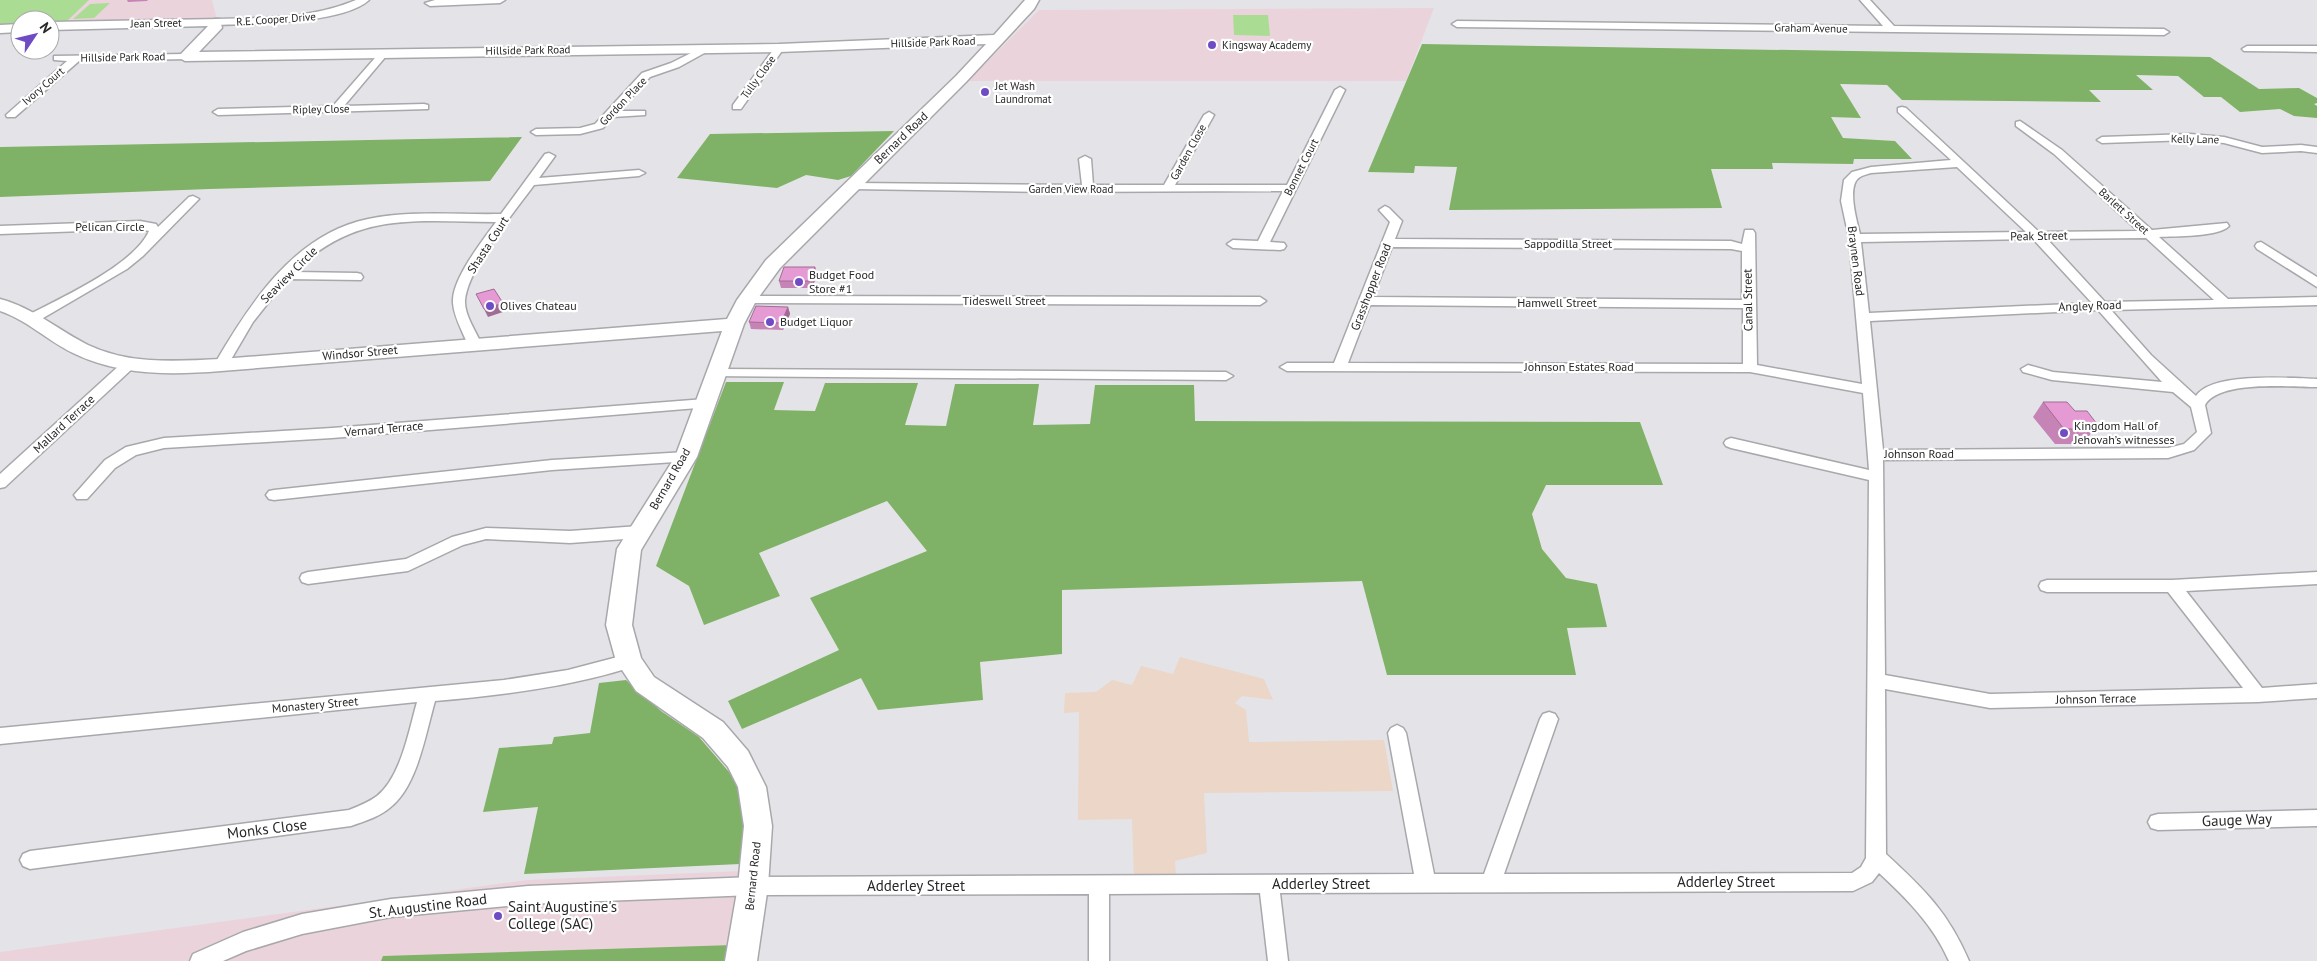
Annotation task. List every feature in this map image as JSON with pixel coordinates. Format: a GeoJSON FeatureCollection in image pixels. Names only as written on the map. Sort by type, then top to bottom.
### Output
{"type":"FeatureCollection","features":[{"type":"Feature","properties":{"kind":"street","name":"R.E. Cooper Drive"},"geometry":{"type":"LineString","coordinates":[[215,22],[310,18],[332,13],[364,0]]}},
{"type":"Feature","properties":{"kind":"street"},"geometry":{"type":"LineString","coordinates":[[430,3],[500,0]]}},
{"type":"Feature","properties":{"kind":"street","name":"Bernard Road"},"geometry":{"type":"LineString","coordinates":[[741,961],[753,886],[758,826],[752,787],[738,759],[713,730],[645,684],[629,661],[619,625],[629,549],[686,457],[734,324],[747,300],[773,264],[960,79],[1029,6],[1032,0]]}},
{"type":"Feature","properties":{"kind":"street"},"geometry":{"type":"LineString","coordinates":[[1864,0],[1891,29]]}},
{"type":"Feature","properties":{"kind":"street","name":"Jean Street"},"geometry":{"type":"LineString","coordinates":[[60,26],[215,22]]}},
{"type":"Feature","properties":{"kind":"street"},"geometry":{"type":"LineString","coordinates":[[184,57],[212,32],[215,28],[215,22]]}},
{"type":"Feature","properties":{"kind":"street","name":"Graham Avenue"},"geometry":{"type":"LineString","coordinates":[[1457,24],[2164,32]]}},
{"type":"Feature","properties":{"kind":"street","name":"Hillside Park Road"},"geometry":{"type":"LineString","coordinates":[[60,58],[780,48],[998,39]]}},
{"type":"Feature","properties":{"kind":"street","name":"Tully Close"},"geometry":{"type":"LineString","coordinates":[[737,107],[780,48]]}},
{"type":"Feature","properties":{"kind":"street","name":"Gordon Place"},"geometry":{"type":"LineString","coordinates":[[536,132],[590,130],[600,126],[646,75],[681,62],[705,49]]}},
{"type":"Feature","properties":{"kind":"street"},"geometry":{"type":"LineString","coordinates":[[2247,49],[2317,49]]}},
{"type":"Feature","properties":{"kind":"street"},"geometry":{"type":"LineString","coordinates":[[336,109],[384,53]]}},
{"type":"Feature","properties":{"kind":"street","name":"Ivory Court"},"geometry":{"type":"LineString","coordinates":[[10,114],[76,58]]}},
{"type":"Feature","properties":{"kind":"street","name":"Bonnet Court"},"geometry":{"type":"LineString","coordinates":[[1262,245],[1340,90]]}},
{"type":"Feature","properties":{"kind":"street","name":"Ripley Close"},"geometry":{"type":"LineString","coordinates":[[218,112],[424,107]]}},
{"type":"Feature","properties":{"kind":"street"},"geometry":{"type":"LineString","coordinates":[[1902,110],[2036,236],[2175,388],[2198,405],[2204,394],[2219,387],[2317,383]]}},
{"type":"Feature","properties":{"kind":"street"},"geometry":{"type":"LineString","coordinates":[[611,114],[641,113]]}},
{"type":"Feature","properties":{"kind":"street","name":"Garden Close"},"geometry":{"type":"LineString","coordinates":[[1168,188],[1209,115]]}},
{"type":"Feature","properties":{"kind":"street","name":"Barlett Street"},"geometry":{"type":"LineString","coordinates":[[2020,124],[2058,152],[2225,303]]}},
{"type":"Feature","properties":{"kind":"street","name":"Kelly Lane"},"geometry":{"type":"LineString","coordinates":[[2102,140],[2199,137],[2224,140],[2262,150],[2301,148],[2317,150]]}},
{"type":"Feature","properties":{"kind":"street","name":"Shasta Court"},"geometry":{"type":"LineString","coordinates":[[474,343],[459,305],[460,292],[466,277],[549,156]]}},
{"type":"Feature","properties":{"kind":"street"},"geometry":{"type":"LineString","coordinates":[[1085,159],[1088,189]]}},
{"type":"Feature","properties":{"kind":"street","name":"Braynen Road"},"geometry":{"type":"LineString","coordinates":[[1876,455],[1855,238],[1847,201],[1850,180],[1856,174],[1870,170],[1960,163]]}},
{"type":"Feature","properties":{"kind":"street"},"geometry":{"type":"LineString","coordinates":[[532,182],[640,173]]}},
{"type":"Feature","properties":{"kind":"street","name":"Garden View Road"},"geometry":{"type":"LineString","coordinates":[[852,186],[1088,189],[1291,188]]}},
{"type":"Feature","properties":{"kind":"street"},"geometry":{"type":"LineString","coordinates":[[154,238],[193,199]]}},
{"type":"Feature","properties":{"kind":"street","name":"Grasshopper Road"},"geometry":{"type":"LineString","coordinates":[[1340,366],[1396,221],[1385,210]]}},
{"type":"Feature","properties":{"kind":"street","name":"Seaview Circle"},"geometry":{"type":"LineString","coordinates":[[221,365],[252,314],[285,275],[310,250],[325,240],[366,223],[396,219],[505,218]]}},
{"type":"Feature","properties":{"kind":"street","name":"Pelican Circle"},"geometry":{"type":"LineString","coordinates":[[0,230],[140,225],[154,229],[154,238],[144,249],[109,276],[33,318]]}},
{"type":"Feature","properties":{"kind":"street","name":"Peak Street"},"geometry":{"type":"LineString","coordinates":[[1855,238],[2149,234],[2214,229],[2223,226]]}},
{"type":"Feature","properties":{"kind":"street","name":"Canal Street"},"geometry":{"type":"LineString","coordinates":[[1750,233],[1748,248],[1750,368]]}},
{"type":"Feature","properties":{"kind":"street","name":"Sappodilla Street"},"geometry":{"type":"LineString","coordinates":[[1388,243],[1731,245],[1748,248]]}},
{"type":"Feature","properties":{"kind":"street"},"geometry":{"type":"LineString","coordinates":[[1233,244],[1280,246]]}},
{"type":"Feature","properties":{"kind":"street"},"geometry":{"type":"LineString","coordinates":[[2261,246],[2317,283]]}},
{"type":"Feature","properties":{"kind":"street"},"geometry":{"type":"LineString","coordinates":[[285,275],[357,277]]}},
{"type":"Feature","properties":{"kind":"street","name":"Tideswell Street"},"geometry":{"type":"LineString","coordinates":[[747,300],[1260,301]]}},
{"type":"Feature","properties":{"kind":"street","name":"Hamwell Street"},"geometry":{"type":"LineString","coordinates":[[1366,301],[1748,304]]}},
{"type":"Feature","properties":{"kind":"street","name":"Angley Road"},"geometry":{"type":"LineString","coordinates":[[1863,316],[2102,306],[2317,301]]}},
{"type":"Feature","properties":{"kind":"street","name":"Windsor Street"},"geometry":{"type":"LineString","coordinates":[[0,305],[33,318],[61,338],[98,357],[127,366],[185,368],[474,343],[734,324]]}},
{"type":"Feature","properties":{"kind":"street","name":"Mallard Terrace"},"geometry":{"type":"LineString","coordinates":[[0,483],[127,366]]}},
{"type":"Feature","properties":{"kind":"street","name":"Johnson Estates Road"},"geometry":{"type":"LineString","coordinates":[[1288,366],[1750,368],[1869,390]]}},
{"type":"Feature","properties":{"kind":"street"},"geometry":{"type":"LineString","coordinates":[[2028,369],[2052,376],[2130,382],[2175,388]]}},
{"type":"Feature","properties":{"kind":"street"},"geometry":{"type":"LineString","coordinates":[[716,373],[1226,376]]}},
{"type":"Feature","properties":{"kind":"street","name":"Vernard Terrace"},"geometry":{"type":"LineString","coordinates":[[82,495],[110,464],[131,450],[164,443],[332,433],[705,404]]}},
{"type":"Feature","properties":{"kind":"street","name":"Johnson Road"},"geometry":{"type":"LineString","coordinates":[[1876,858],[1876,455],[2168,453],[2189,447],[2204,433],[2204,424],[2198,405]]}},
{"type":"Feature","properties":{"kind":"street"},"geometry":{"type":"LineString","coordinates":[[1731,443],[1877,477]]}},
{"type":"Feature","properties":{"kind":"street"},"geometry":{"type":"LineString","coordinates":[[274,495],[543,466],[686,457]]}},
{"type":"Feature","properties":{"kind":"street"},"geometry":{"type":"LineString","coordinates":[[308,578],[408,565],[476,534],[498,533],[570,537],[639,532]]}},
{"type":"Feature","properties":{"kind":"street"},"geometry":{"type":"LineString","coordinates":[[2047,586],[2172,586],[2317,578]]}},
{"type":"Feature","properties":{"kind":"street"},"geometry":{"type":"LineString","coordinates":[[2172,586],[2258,695]]}},
{"type":"Feature","properties":{"kind":"street","name":"Monastery Street"},"geometry":{"type":"LineString","coordinates":[[0,736],[428,694],[558,679],[597,672],[629,661]]}},
{"type":"Feature","properties":{"kind":"street","name":"Johnson Terrace"},"geometry":{"type":"LineString","coordinates":[[1877,681],[1990,701],[2258,695],[2317,690]]}},
{"type":"Feature","properties":{"kind":"street","name":"Monks Close"},"geometry":{"type":"LineString","coordinates":[[30,860],[351,818],[376,808],[389,798],[400,783],[428,694]]}},
{"type":"Feature","properties":{"kind":"street"},"geometry":{"type":"LineString","coordinates":[[1491,883],[1549,719]]}},
{"type":"Feature","properties":{"kind":"street"},"geometry":{"type":"LineString","coordinates":[[1397,733],[1426,883]]}},
{"type":"Feature","properties":{"kind":"street","name":"Gauge Way"},"geometry":{"type":"LineString","coordinates":[[2158,822],[2317,818]]}},
{"type":"Feature","properties":{"kind":"street"},"geometry":{"type":"LineString","coordinates":[[1876,858],[1924,901],[1939,919],[1960,961]]}},
{"type":"Feature","properties":{"kind":"street","name":"Adderley Street"},"geometry":{"type":"LineString","coordinates":[[753,886],[1852,882],[1863,878],[1871,872],[1876,858]]}},
{"type":"Feature","properties":{"kind":"street"},"geometry":{"type":"LineString","coordinates":[[1269,884],[1278,961]]}},
{"type":"Feature","properties":{"kind":"street"},"geometry":{"type":"LineString","coordinates":[[1099,885],[1099,961]]}},
{"type":"Feature","properties":{"kind":"street","name":"St. Augustine Road"},"geometry":{"type":"LineString","coordinates":[[200,961],[243,942],[302,924],[391,908],[528,895],[753,886]]}},
{"type":"Feature","properties":{"kind":"shaded area"},"geometry":{"type":"Polygon","coordinates":[[[0,0],[212,0],[217,20],[60,24],[60,10],[10,10],[10,26],[0,27],[0,0]]]}},
{"type":"Feature","properties":{"kind":"shaded area","name":"Kingsway Academy"},"geometry":{"type":"Polygon","coordinates":[[[1434,8],[1406,81],[968,81],[1039,10],[1434,8]]]}},
{"type":"Feature","properties":{"kind":"shaded area"},"geometry":{"type":"Polygon","coordinates":[[[1180,657],[1264,679],[1273,700],[1242,696],[1235,703],[1246,710],[1249,742],[1384,740],[1393,791],[1204,793],[1207,853],[1175,861],[1176,877],[1134,878],[1132,819],[1078,820],[1079,712],[1064,713],[1065,693],[1096,692],[1112,680],[1132,685],[1141,666],[1173,674],[1180,657]]]}},
{"type":"Feature","properties":{"kind":"shaded area","name":"Saint Augustine's College (SAC)"},"geometry":{"type":"Polygon","coordinates":[[[741,871],[724,961],[0,961],[0,952],[527,880],[741,871]]]}},
{"type":"Feature","properties":{"kind":"green space"},"geometry":{"type":"Polygon","coordinates":[[[0,0],[89,0],[67,21],[60,21],[60,10],[10,10],[10,24],[0,25],[0,0]]]}},
{"type":"Feature","properties":{"kind":"green space"},"geometry":{"type":"Polygon","coordinates":[[[110,3],[94,18],[73,19],[90,4],[110,3]]]}},
{"type":"Feature","properties":{"kind":"green space"},"geometry":{"type":"Polygon","coordinates":[[[1233,15],[1268,15],[1270,36],[1234,35],[1233,15]]]}},
{"type":"Feature","properties":{"kind":"green space"},"geometry":{"type":"Polygon","coordinates":[[[1422,44],[2210,57],[2259,89],[2299,88],[2317,98],[2317,103],[2314,104],[2317,106],[2317,118],[2294,116],[2280,109],[2240,112],[2221,97],[2204,97],[2178,76],[2136,75],[2153,90],[2089,90],[2101,102],[1902,100],[1887,85],[1840,84],[1861,118],[1831,117],[1843,138],[1895,141],[1912,159],[1854,159],[1853,164],[1772,163],[1773,169],[1711,169],[1722,208],[1449,210],[1457,167],[1415,166],[1414,173],[1368,172],[1422,44]]]}},
{"type":"Feature","properties":{"kind":"green space"},"geometry":{"type":"Polygon","coordinates":[[[894,131],[851,176],[838,180],[806,175],[777,188],[677,178],[710,134],[894,131]]]}},
{"type":"Feature","properties":{"kind":"green space"},"geometry":{"type":"Polygon","coordinates":[[[522,137],[490,181],[0,197],[0,147],[522,137]]]}},
{"type":"Feature","properties":{"kind":"green space"},"geometry":{"type":"Polygon","coordinates":[[[726,382],[784,382],[774,410],[815,411],[825,383],[918,383],[905,425],[946,426],[955,384],[1039,384],[1033,425],[1090,424],[1095,385],[1194,385],[1195,421],[1640,422],[1663,485],[1546,485],[1532,514],[1542,549],[1566,578],[1597,584],[1607,627],[1567,628],[1576,675],[1387,675],[1362,581],[1062,590],[1062,654],[980,662],[983,700],[878,710],[861,678],[742,729],[728,701],[839,650],[810,598],[927,551],[887,501],[759,553],[780,596],[704,625],[689,586],[656,566],[726,382]]]}},
{"type":"Feature","properties":{"kind":"green space"},"geometry":{"type":"Polygon","coordinates":[[[626,680],[661,711],[699,737],[735,779],[744,817],[740,864],[524,874],[538,807],[483,812],[499,748],[552,744],[554,737],[590,733],[599,683],[626,680]]]}},
{"type":"Feature","properties":{"kind":"green space"},"geometry":{"type":"Polygon","coordinates":[[[734,945],[730,961],[381,961],[383,956],[734,945]]]}},
{"type":"Feature","properties":{"kind":"building"},"geometry":{"type":"Polygon","coordinates":[[[784,267],[815,267],[811,281],[779,281],[784,267]]]}},
{"type":"Feature","properties":{"kind":"building"},"geometry":{"type":"Polygon","coordinates":[[[494,289],[503,303],[484,309],[476,294],[494,289]]]}},
{"type":"Feature","properties":{"kind":"building"},"geometry":{"type":"Polygon","coordinates":[[[756,306],[788,307],[781,323],[749,322],[756,306]]]}},
{"type":"Feature","properties":{"kind":"building"},"geometry":{"type":"Polygon","coordinates":[[[2043,402],[2067,402],[2075,411],[2087,411],[2097,424],[2087,424],[2091,429],[2064,429],[2043,402]]]}},
{"type":"Feature","properties":{"kind":"place","name":"Kingsway Academy"},"geometry":{"type":"Point","coordinates":[1212,45]}},
{"type":"Feature","properties":{"kind":"place","name":"Jet Wash Laundromat"},"geometry":{"type":"Point","coordinates":[985,92]}},
{"type":"Feature","properties":{"kind":"place","name":"Budget Food Store #1"},"geometry":{"type":"Point","coordinates":[799,282]}},
{"type":"Feature","properties":{"kind":"place","name":"Olives Chateau"},"geometry":{"type":"Point","coordinates":[490,306]}},
{"type":"Feature","properties":{"kind":"place","name":"Budget Liquor"},"geometry":{"type":"Point","coordinates":[770,322]}},
{"type":"Feature","properties":{"kind":"place","name":"Kingdom Hall of Jehovah’s witnesses"},"geometry":{"type":"Point","coordinates":[2064,433]}},
{"type":"Feature","properties":{"kind":"place","name":"Saint Augustine's College (SAC)"},"geometry":{"type":"Point","coordinates":[498,916]}}]}
